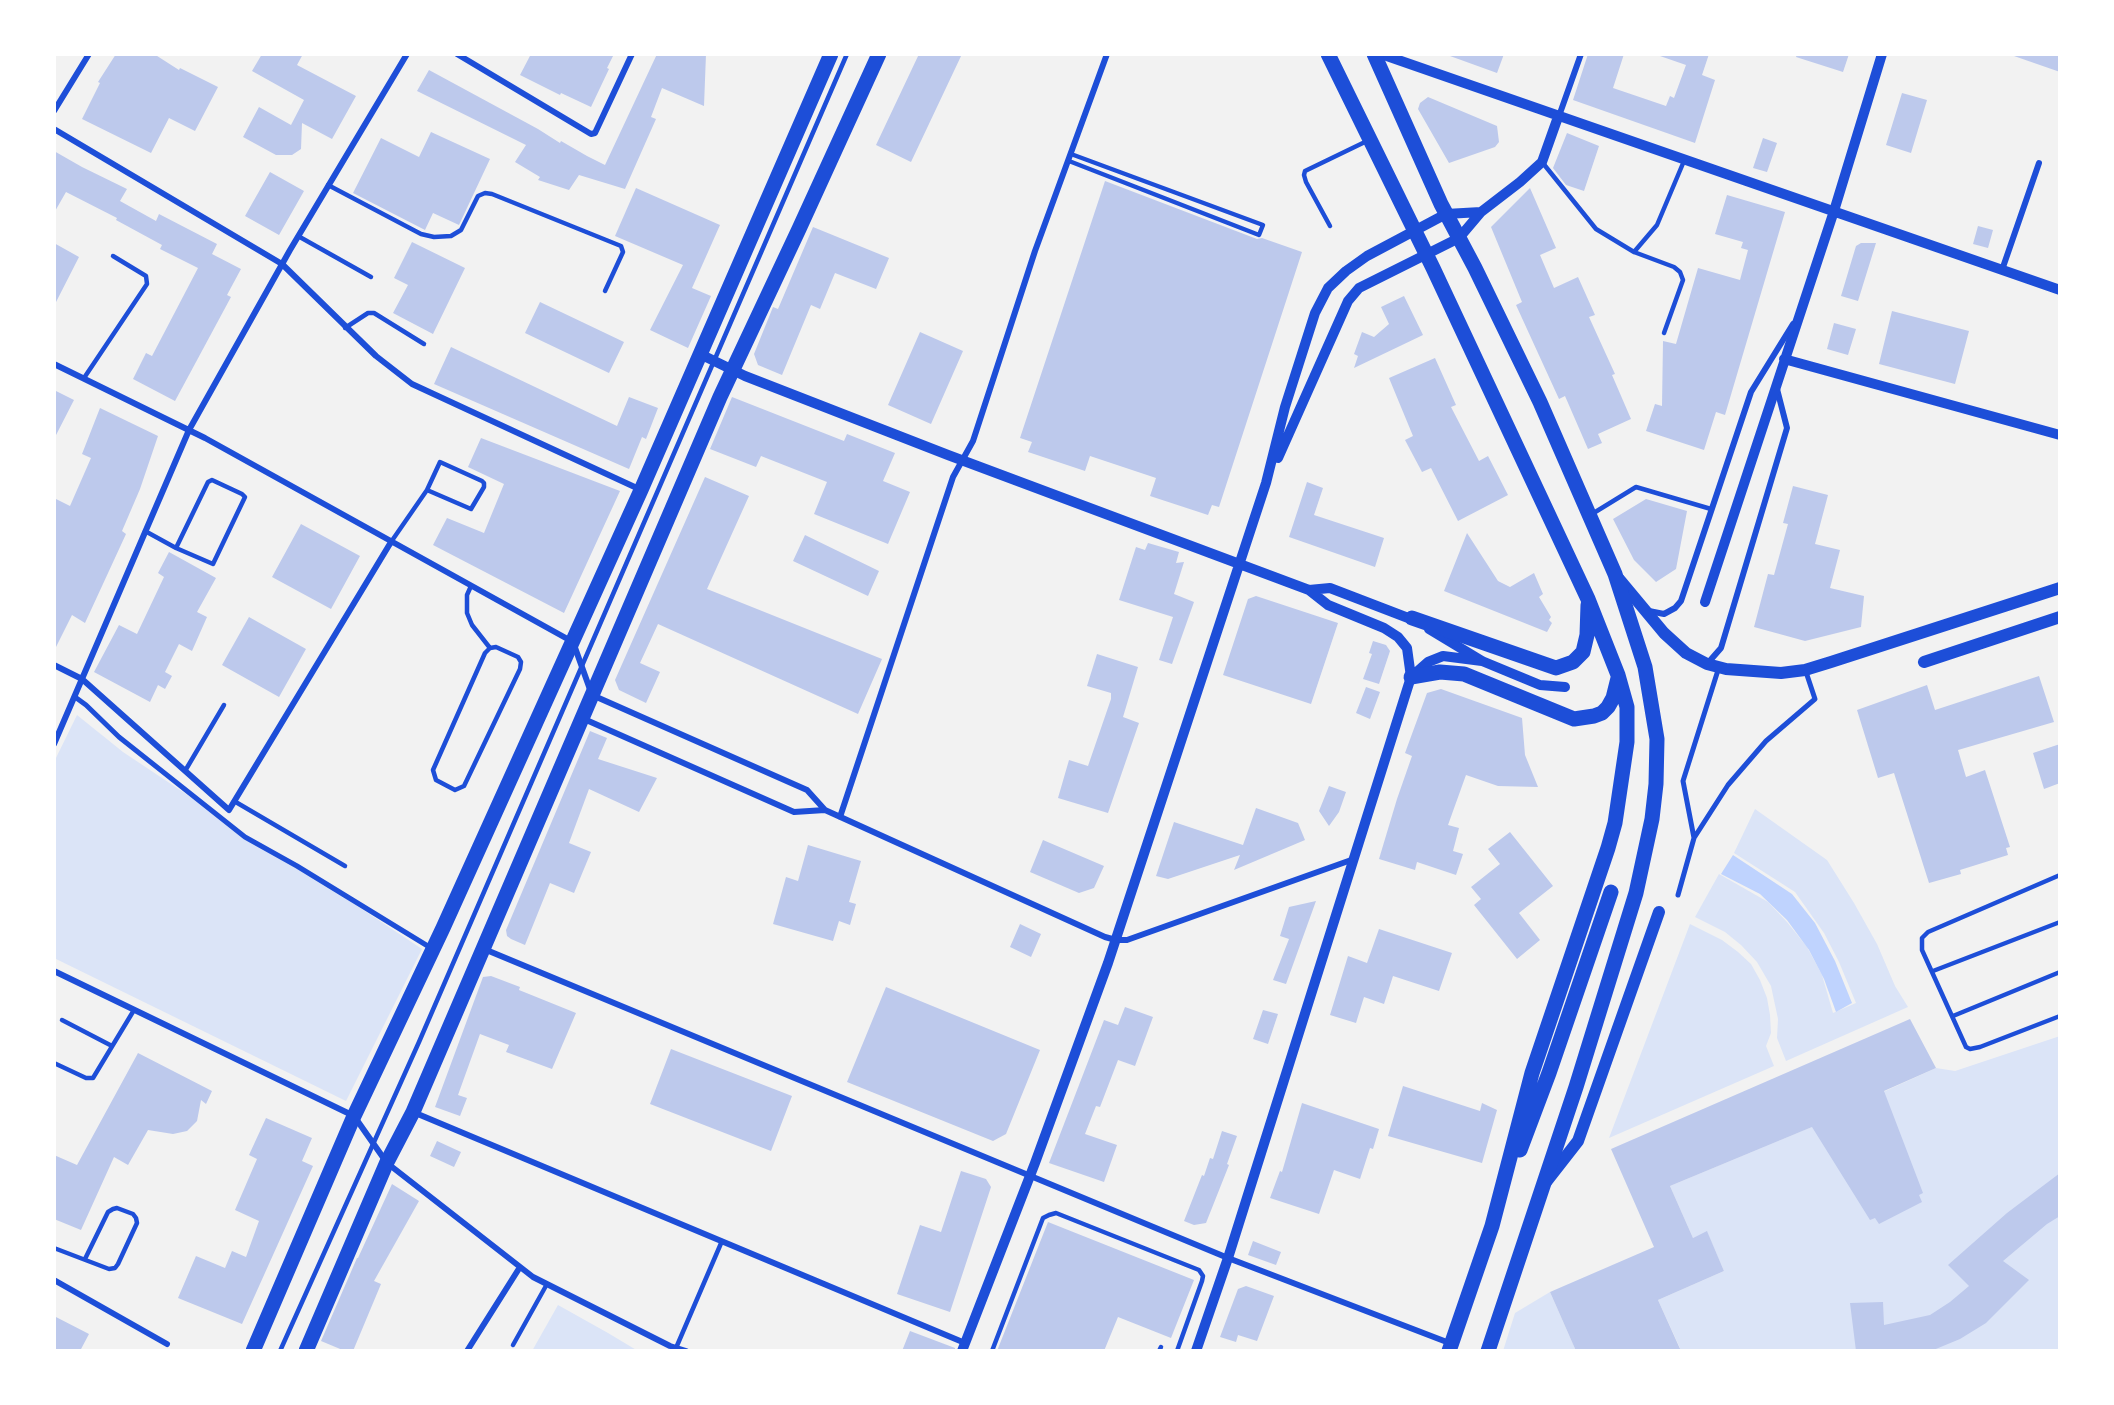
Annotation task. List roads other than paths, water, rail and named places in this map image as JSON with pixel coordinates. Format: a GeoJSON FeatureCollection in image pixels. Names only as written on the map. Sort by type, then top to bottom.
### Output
{"type":"FeatureCollection","features":[{"type":"Feature","properties":{"kind":"main road"},"geometry":{"type":"LineString","coordinates":[[253,1351],[354,1116],[433,949],[641,490],[707,357],[831,54]]}},
{"type":"Feature","properties":{"kind":"main road"},"geometry":{"type":"LineString","coordinates":[[306,1351],[387,1162],[413,1112],[484,949],[732,370],[879,54]]}},
{"type":"Feature","properties":{"kind":"main road"},"geometry":{"type":"LineString","coordinates":[[1328,54],[1588,599],[1618,675],[1627,707],[1628,724],[1615,823],[1592,898],[1532,1073],[1491,1226]]}},
{"type":"Feature","properties":{"kind":"main road"},"geometry":{"type":"LineString","coordinates":[[1374,54],[1446,214],[1540,402],[1614,574],[1645,667],[1657,739],[1656,784],[1650,831],[1627,926],[1488,1351]]}},
{"type":"Feature","properties":{"kind":"main road"},"geometry":{"type":"LineString","coordinates":[[1614,574],[1686,653],[1713,666],[1746,672],[1781,673],[1805,670],[2060,588]]}},
{"type":"Feature","properties":{"kind":"main road"},"geometry":{"type":"LineString","coordinates":[[1412,618],[1556,668],[1573,662],[1583,651],[1587,634],[1588,599]]}},
{"type":"Feature","properties":{"kind":"main road"},"geometry":{"type":"LineString","coordinates":[[1924,662],[2060,617]]}},
{"type":"Feature","properties":{"kind":"main road"},"geometry":{"type":"LineString","coordinates":[[1411,677],[1440,672],[1464,674],[1574,719],[1594,716],[1602,713],[1608,707],[1613,698],[1618,675]]}},
{"type":"Feature","properties":{"kind":"main road"},"geometry":{"type":"LineString","coordinates":[[1451,1347],[1491,1226],[1549,1073],[1611,892]]}},
{"type":"Feature","properties":{"kind":"main road"},"geometry":{"type":"LineString","coordinates":[[1543,1185],[1578,1141],[1659,912]]}},
{"type":"Feature","properties":{"kind":"street"},"geometry":{"type":"LineString","coordinates":[[54,111],[89,54]]}},
{"type":"Feature","properties":{"kind":"street"},"geometry":{"type":"LineString","coordinates":[[54,744],[189,430],[298,236],[407,54]]}},
{"type":"Feature","properties":{"kind":"street"},"geometry":{"type":"LineString","coordinates":[[457,54],[593,134],[632,54]]}},
{"type":"Feature","properties":{"kind":"street"},"geometry":{"type":"LineString","coordinates":[[840,817],[953,477],[973,441],[1035,251],[1107,54]]}},
{"type":"Feature","properties":{"kind":"street"},"geometry":{"type":"LineString","coordinates":[[1381,54],[2060,290]]}},
{"type":"Feature","properties":{"kind":"street"},"geometry":{"type":"LineString","coordinates":[[1266,483],[1348,301],[1359,288],[1459,238],[1481,212],[1542,162],[1581,54]]}},
{"type":"Feature","properties":{"kind":"street"},"geometry":{"type":"LineString","coordinates":[[1705,602],[1834,211],[1882,54]]}},
{"type":"Feature","properties":{"kind":"street"},"geometry":{"type":"LineString","coordinates":[[54,129],[282,264],[345,328],[412,384],[641,490]]}},
{"type":"Feature","properties":{"kind":"street"},"geometry":{"type":"LineString","coordinates":[[2002,271],[2039,163]]}},
{"type":"Feature","properties":{"kind":"street"},"geometry":{"type":"LineString","coordinates":[[413,1112],[722,1241],[964,1347],[1116,940],[1266,483],[1295,374],[1315,313],[1328,288],[1367,256],[1446,214],[1481,212]]}},
{"type":"Feature","properties":{"kind":"street"},"geometry":{"type":"LineString","coordinates":[[1645,610],[1662,615],[1680,603],[1750,393],[1801,310]]}},
{"type":"Feature","properties":{"kind":"street"},"geometry":{"type":"LineString","coordinates":[[707,357],[732,370],[962,460],[1309,590],[1328,605],[1384,628],[1398,637],[1407,648],[1411,677],[1228,1258],[1196,1351]]}},
{"type":"Feature","properties":{"kind":"street"},"geometry":{"type":"LineString","coordinates":[[1784,359],[2060,435]]}},
{"type":"Feature","properties":{"kind":"street"},"geometry":{"type":"LineString","coordinates":[[54,364],[189,430],[573,642],[592,695],[807,790],[825,810],[1105,938],[1127,940],[1355,859]]}},
{"type":"Feature","properties":{"kind":"street"},"geometry":{"type":"LineString","coordinates":[[1694,838],[1683,781],[1713,666],[1721,648],[1787,428],[1776,386]]}},
{"type":"Feature","properties":{"kind":"street"},"geometry":{"type":"LineString","coordinates":[[54,665],[82,679],[229,810],[391,542]]}},
{"type":"Feature","properties":{"kind":"street"},"geometry":{"type":"LineString","coordinates":[[1309,590],[1330,588],[1412,618],[1482,662],[1540,685],[1565,687]]}},
{"type":"Feature","properties":{"kind":"street"},"geometry":{"type":"LineString","coordinates":[[1411,677],[1428,662],[1443,656],[1482,662]]}},
{"type":"Feature","properties":{"kind":"street"},"geometry":{"type":"LineString","coordinates":[[1678,895],[1694,838],[1728,785],[1766,741],[1815,699],[1805,670]]}},
{"type":"Feature","properties":{"kind":"street"},"geometry":{"type":"LineString","coordinates":[[75,697],[119,737],[245,837],[433,949]]}},
{"type":"Feature","properties":{"kind":"street"},"geometry":{"type":"LineString","coordinates":[[582,719],[794,812],[825,810]]}},
{"type":"Feature","properties":{"kind":"street"},"geometry":{"type":"LineString","coordinates":[[484,949],[1228,1258],[1451,1347]]}},
{"type":"Feature","properties":{"kind":"street"},"geometry":{"type":"LineString","coordinates":[[54,971],[354,1116],[387,1162],[533,1277],[672,1348],[686,1351]]}},
{"type":"Feature","properties":{"kind":"street"},"geometry":{"type":"LineString","coordinates":[[467,1351],[520,1267]]}},
{"type":"Feature","properties":{"kind":"street"},"geometry":{"type":"LineString","coordinates":[[54,1280],[167,1344]]}},
{"type":"Feature","properties":{"kind":"lane"},"geometry":{"type":"LineString","coordinates":[[280,1351],[374,1145],[582,666],[707,357],[847,54]]}},
{"type":"Feature","properties":{"kind":"lane"},"geometry":{"type":"LineString","coordinates":[[1330,226],[1306,182],[1305,171],[1370,140]]}},
{"type":"Feature","properties":{"kind":"lane"},"geometry":{"type":"LineString","coordinates":[[1070,158],[1263,225],[1259,235],[1070,158]]}},
{"type":"Feature","properties":{"kind":"lane"},"geometry":{"type":"LineString","coordinates":[[1634,252],[1657,225],[1684,160]]}},
{"type":"Feature","properties":{"kind":"lane"},"geometry":{"type":"LineString","coordinates":[[1542,162],[1596,229],[1634,252],[1674,267],[1680,272],[1683,280],[1664,333]]}},
{"type":"Feature","properties":{"kind":"lane"},"geometry":{"type":"LineString","coordinates":[[328,185],[421,234],[434,237],[451,236],[461,230],[478,196],[485,193],[492,194],[621,246],[623,252],[605,291]]}},
{"type":"Feature","properties":{"kind":"lane"},"geometry":{"type":"LineString","coordinates":[[298,236],[371,277]]}},
{"type":"Feature","properties":{"kind":"lane"},"geometry":{"type":"LineString","coordinates":[[84,378],[147,284],[146,276],[113,256]]}},
{"type":"Feature","properties":{"kind":"lane"},"geometry":{"type":"LineString","coordinates":[[345,328],[368,313],[374,313],[424,344]]}},
{"type":"Feature","properties":{"kind":"lane"},"geometry":{"type":"LineString","coordinates":[[391,542],[427,490],[441,462],[484,483],[471,509],[427,490]]}},
{"type":"Feature","properties":{"kind":"lane"},"geometry":{"type":"LineString","coordinates":[[145,531],[176,548],[211,564],[214,563],[245,497],[212,480],[208,482],[176,548]]}},
{"type":"Feature","properties":{"kind":"lane"},"geometry":{"type":"LineString","coordinates":[[1589,516],[1636,487],[1711,509]]}},
{"type":"Feature","properties":{"kind":"lane"},"geometry":{"type":"LineString","coordinates":[[471,586],[467,595],[467,613],[472,625],[490,648]]}},
{"type":"Feature","properties":{"kind":"lane"},"geometry":{"type":"LineString","coordinates":[[496,646],[518,657],[521,662],[520,669],[464,786],[455,789],[436,780],[432,770],[485,653],[490,648],[496,646]]}},
{"type":"Feature","properties":{"kind":"lane"},"geometry":{"type":"LineString","coordinates":[[185,771],[224,705]]}},
{"type":"Feature","properties":{"kind":"lane"},"geometry":{"type":"LineString","coordinates":[[234,801],[345,866]]}},
{"type":"Feature","properties":{"kind":"lane"},"geometry":{"type":"LineString","coordinates":[[2060,875],[1928,932],[1922,938],[1923,950],[1966,1047],[1970,1049],[1980,1047],[2060,1016]]}},
{"type":"Feature","properties":{"kind":"lane"},"geometry":{"type":"LineString","coordinates":[[1933,971],[2060,922]]}},
{"type":"Feature","properties":{"kind":"lane"},"geometry":{"type":"LineString","coordinates":[[1953,1016],[2060,972]]}},
{"type":"Feature","properties":{"kind":"lane"},"geometry":{"type":"LineString","coordinates":[[54,1063],[86,1078],[93,1078],[134,1010]]}},
{"type":"Feature","properties":{"kind":"lane"},"geometry":{"type":"LineString","coordinates":[[62,1020],[112,1046]]}},
{"type":"Feature","properties":{"kind":"lane"},"geometry":{"type":"LineString","coordinates":[[54,1248],[109,1269],[115,1268],[137,1223],[133,1214],[117,1208],[108,1212],[85,1259]]}},
{"type":"Feature","properties":{"kind":"lane"},"geometry":{"type":"LineString","coordinates":[[992,1351],[1043,1218],[1056,1213],[1199,1270],[1203,1276],[1202,1281],[1177,1351]]}},
{"type":"Feature","properties":{"kind":"lane"},"geometry":{"type":"LineString","coordinates":[[672,1348],[722,1241]]}},
{"type":"Feature","properties":{"kind":"lane"},"geometry":{"type":"LineString","coordinates":[[513,1345],[547,1284]]}},
{"type":"Feature","properties":{"kind":"water"},"geometry":{"type":"Polygon","coordinates":[[[1733,855],[1792,894],[1815,923],[1835,961],[1852,1003],[1836,1012],[1824,979],[1809,950],[1787,920],[1760,894],[1721,874],[1733,855]]]}}]}
